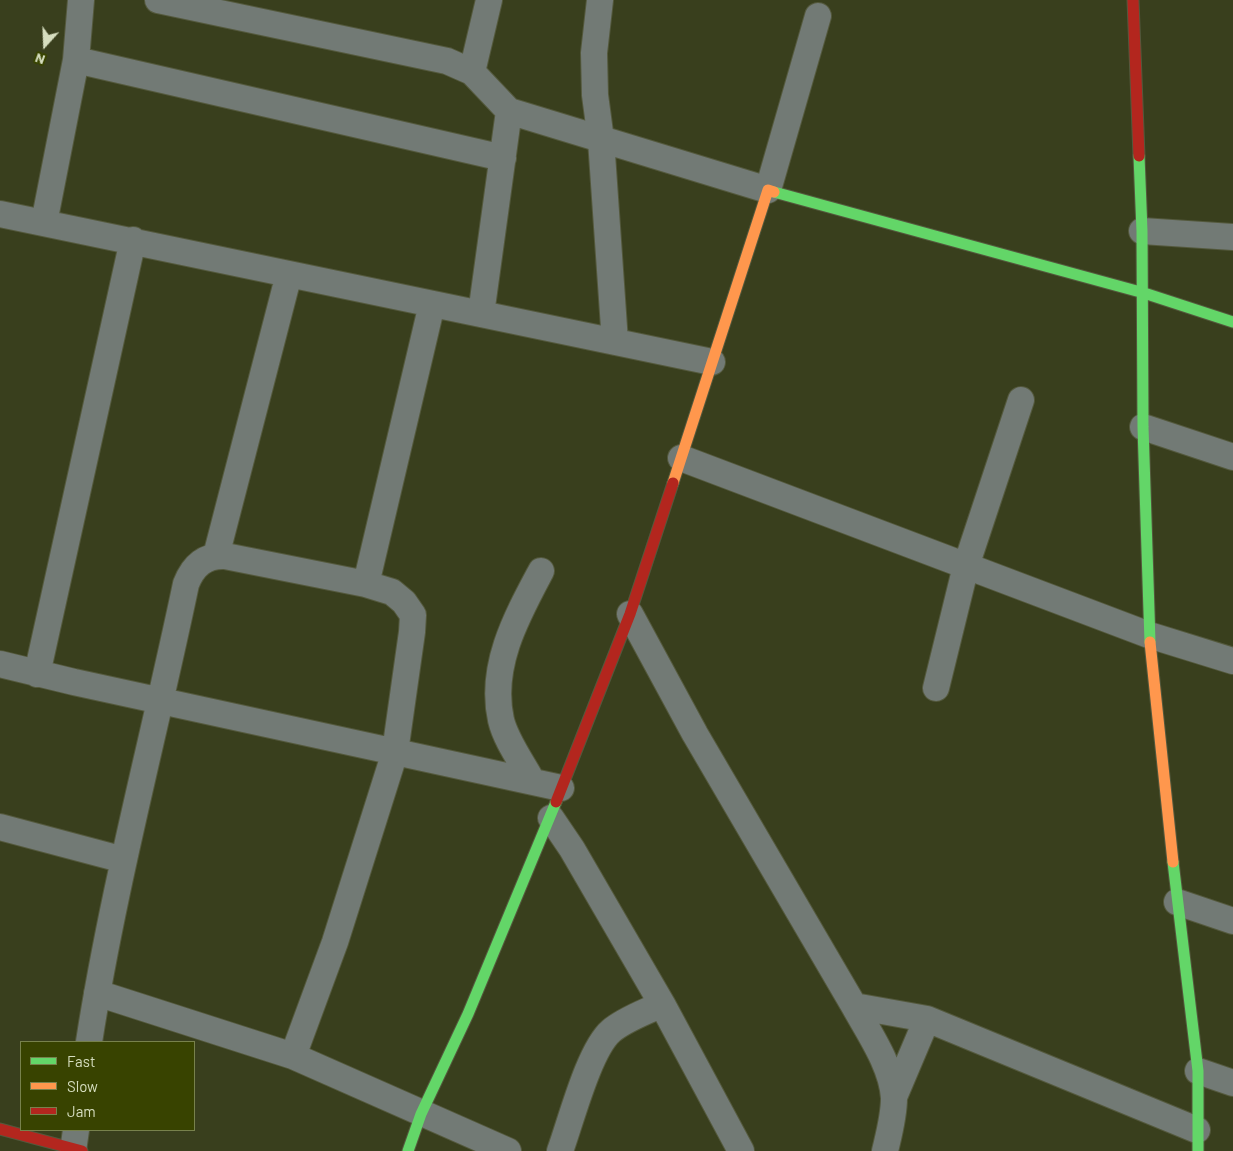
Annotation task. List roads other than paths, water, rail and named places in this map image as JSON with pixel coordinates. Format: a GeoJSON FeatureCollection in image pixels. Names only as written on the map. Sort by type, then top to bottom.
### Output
{"type":"FeatureCollection","features":[{"type":"Feature","properties":{"kind":"street"},"geometry":{"type":"LineString","coordinates":[[44,223],[76,60],[81,0]]}},
{"type":"Feature","properties":{"kind":"street"},"geometry":{"type":"LineString","coordinates":[[158,0],[446,61],[472,72],[509,111],[768,190],[1144,293],[1233,322]]}},
{"type":"Feature","properties":{"kind":"street"},"geometry":{"type":"LineString","coordinates":[[472,72],[489,0]]}},
{"type":"Feature","properties":{"kind":"street"},"geometry":{"type":"LineString","coordinates":[[600,0],[594,53],[595,94],[601,140],[614,342]]}},
{"type":"Feature","properties":{"kind":"street"},"geometry":{"type":"LineString","coordinates":[[854,1006],[927,1019],[1198,1140],[1198,1071],[1177,902],[1149,635],[1143,428],[1144,293],[1133,0]]}},
{"type":"Feature","properties":{"kind":"street"},"geometry":{"type":"LineString","coordinates":[[408,1151],[421,1114],[468,1014],[551,818],[561,788],[630,614],[768,190],[818,16]]}},
{"type":"Feature","properties":{"kind":"street"},"geometry":{"type":"LineString","coordinates":[[76,60],[503,158]]}},
{"type":"Feature","properties":{"kind":"street"},"geometry":{"type":"LineString","coordinates":[[481,314],[509,111]]}},
{"type":"Feature","properties":{"kind":"street"},"geometry":{"type":"LineString","coordinates":[[0,214],[133,240],[712,362]]}},
{"type":"Feature","properties":{"kind":"street"},"geometry":{"type":"LineString","coordinates":[[1142,231],[1233,236]]}},
{"type":"Feature","properties":{"kind":"street"},"geometry":{"type":"LineString","coordinates":[[37,674],[133,240]]}},
{"type":"Feature","properties":{"kind":"street"},"geometry":{"type":"LineString","coordinates":[[216,556],[289,274]]}},
{"type":"Feature","properties":{"kind":"street"},"geometry":{"type":"LineString","coordinates":[[366,584],[432,304]]}},
{"type":"Feature","properties":{"kind":"street"},"geometry":{"type":"LineString","coordinates":[[936,688],[966,566],[1021,400]]}},
{"type":"Feature","properties":{"kind":"street"},"geometry":{"type":"LineString","coordinates":[[1143,428],[1233,457]]}},
{"type":"Feature","properties":{"kind":"street"},"geometry":{"type":"LineString","coordinates":[[681,458],[1149,635],[1233,661]]}},
{"type":"Feature","properties":{"kind":"street"},"geometry":{"type":"LineString","coordinates":[[90,1041],[97,993],[124,860],[162,701],[189,575],[200,562],[216,556],[366,584],[392,592],[404,602],[412,615],[412,632],[394,752],[335,942],[293,1056]]}},
{"type":"Feature","properties":{"kind":"street"},"geometry":{"type":"LineString","coordinates":[[532,781],[501,721],[498,702],[504,649],[512,625],[541,571]]}},
{"type":"Feature","properties":{"kind":"street"},"geometry":{"type":"LineString","coordinates":[[630,614],[700,742],[854,1006],[888,1072],[894,1097]]}},
{"type":"Feature","properties":{"kind":"street"},"geometry":{"type":"LineString","coordinates":[[0,664],[37,674],[561,788]]}},
{"type":"Feature","properties":{"kind":"street"},"geometry":{"type":"LineString","coordinates":[[551,818],[572,849],[662,1004],[741,1151]]}},
{"type":"Feature","properties":{"kind":"street"},"geometry":{"type":"LineString","coordinates":[[0,827],[124,860]]}},
{"type":"Feature","properties":{"kind":"street"},"geometry":{"type":"LineString","coordinates":[[1177,902],[1233,921]]}},
{"type":"Feature","properties":{"kind":"street"},"geometry":{"type":"LineString","coordinates":[[97,993],[293,1056],[508,1151]]}},
{"type":"Feature","properties":{"kind":"street"},"geometry":{"type":"LineString","coordinates":[[560,1151],[603,1039],[612,1030],[662,1004]]}},
{"type":"Feature","properties":{"kind":"street"},"geometry":{"type":"LineString","coordinates":[[884,1151],[892,1120],[894,1097],[927,1019]]}},
{"type":"Feature","properties":{"kind":"street"},"geometry":{"type":"LineString","coordinates":[[1198,1071],[1233,1083]]}},
{"type":"Feature","properties":{"kind":"street"},"geometry":{"type":"LineString","coordinates":[[0,1129],[76,1145]]}}]}
